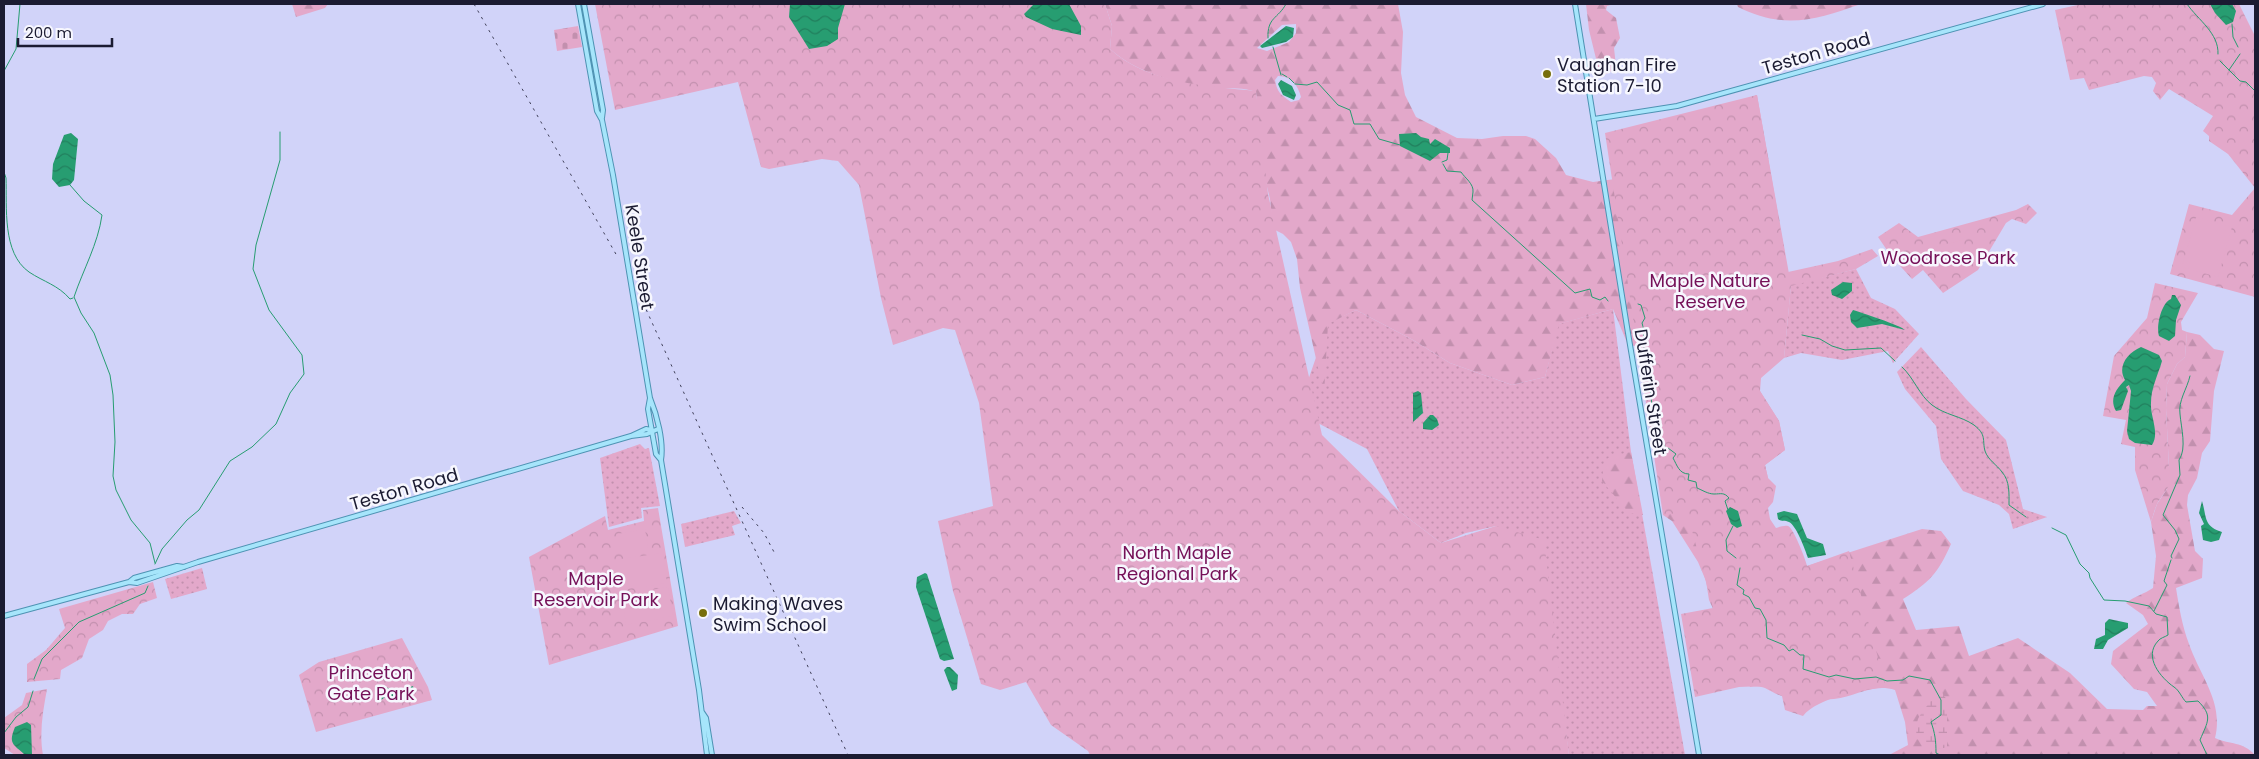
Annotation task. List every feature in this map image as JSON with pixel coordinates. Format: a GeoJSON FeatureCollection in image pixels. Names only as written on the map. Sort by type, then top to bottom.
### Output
{"type":"FeatureCollection","features":[{"type":"Feature","properties":{"kind":"main road","name":"Keele Street"},"geometry":{"type":"LineString","coordinates":[[578,4],[597,111],[602,120]]}},
{"type":"Feature","properties":{"kind":"main road","name":"Keele Street"},"geometry":{"type":"LineString","coordinates":[[584,4],[650,398],[662,452],[661,460],[702,712],[707,755]]}},
{"type":"Feature","properties":{"kind":"main road","name":"Dufferin Street"},"geometry":{"type":"LineString","coordinates":[[1575,4],[1699,755]]}},
{"type":"Feature","properties":{"kind":"main road","name":"Teston Road"},"geometry":{"type":"LineString","coordinates":[[1594,119],[1678,106],[2043,4]]}},
{"type":"Feature","properties":{"kind":"main road","name":"Keele Street"},"geometry":{"type":"LineString","coordinates":[[650,398],[648,409],[656,454],[661,460]]}},
{"type":"Feature","properties":{"kind":"main road","name":"Teston Road"},"geometry":{"type":"LineString","coordinates":[[4,616],[129,582],[143,581],[184,567],[631,436],[647,434],[652,430],[658,429]]}},
{"type":"Feature","properties":{"kind":"main road","name":"Keele Street"},"geometry":{"type":"LineString","coordinates":[[702,712],[706,718],[712,755]]}},
{"type":"Feature","properties":{"kind":"green space"},"geometry":{"type":"Polygon","coordinates":[[[292,4],[328,4],[325,8],[296,17],[292,4]]]}},
{"type":"Feature","properties":{"kind":"green space","name":"North Maple Regional Park"},"geometry":{"type":"Polygon","coordinates":[[[595,4],[1105,4],[1112,26],[1110,49],[1125,61],[1142,70],[1179,81],[1256,91],[1268,194],[1322,435],[1399,511],[1441,543],[1496,526],[1544,540],[1569,755],[1090,755],[1088,751],[1051,725],[1026,682],[1000,690],[981,684],[953,591],[938,521],[993,506],[979,403],[955,330],[943,328],[893,345],[881,298],[859,185],[838,161],[822,159],[769,169],[761,167],[738,82],[615,110],[595,4]]]}},
{"type":"Feature","properties":{"kind":"green space"},"geometry":{"type":"Polygon","coordinates":[[[1105,4],[1398,4],[1403,32],[1401,73],[1405,95],[1416,117],[1457,138],[1482,139],[1503,136],[1526,136],[1535,139],[1556,158],[1566,175],[1593,182],[1615,179],[1731,104],[1757,95],[1791,285],[1747,356],[1760,391],[1779,421],[1785,450],[1765,465],[1768,478],[1764,522],[1785,535],[1807,566],[1922,529],[1941,531],[1951,544],[1942,562],[1927,582],[1903,599],[1916,630],[1959,626],[1969,656],[2018,638],[2070,673],[2107,709],[2143,710],[2147,706],[2157,706],[2147,692],[2134,689],[2111,664],[2113,651],[2148,624],[2143,615],[2126,603],[2153,588],[2156,556],[2151,522],[2157,504],[2167,489],[2169,468],[2166,408],[2167,384],[2177,364],[2185,357],[2187,332],[2200,335],[2214,349],[2224,351],[2214,391],[2210,441],[2202,453],[2197,478],[2188,495],[2187,505],[2195,551],[2203,559],[2202,578],[2176,588],[2187,637],[2214,701],[2217,725],[2215,738],[2246,747],[2255,755],[1889,755],[1908,745],[1905,722],[1895,690],[1879,688],[1842,698],[1799,699],[1779,695],[1763,687],[1750,687],[1709,600],[1706,581],[1698,562],[1672,521],[1663,515],[1670,470],[1635,346],[1628,345],[1613,309],[1559,324],[1545,377],[1512,385],[1450,363],[1413,340],[1356,310],[1328,324],[1324,394],[1300,288],[1297,259],[1291,242],[1283,234],[1273,229],[1270,199],[1247,106],[1257,101],[1256,92],[1189,84],[1147,72],[1121,58],[1110,49],[1112,26],[1105,4]],[[1296,24],[1282,25],[1257,48],[1267,51],[1289,42],[1296,33],[1296,24]],[[1278,76],[1275,80],[1280,93],[1291,102],[1299,100],[1301,97],[1296,85],[1290,79],[1278,76]]]}},
{"type":"Feature","properties":{"kind":"green space"},"geometry":{"type":"Polygon","coordinates":[[[1586,4],[1614,4],[1607,6],[1606,10],[1616,18],[1620,38],[1614,48],[1616,66],[1609,73],[1600,75],[1589,30],[1586,4]]]}},
{"type":"Feature","properties":{"kind":"green space"},"geometry":{"type":"Polygon","coordinates":[[[1737,4],[1861,4],[1814,18],[1785,20],[1755,14],[1738,7],[1737,4]]]}},
{"type":"Feature","properties":{"kind":"green space"},"geometry":{"type":"Polygon","coordinates":[[[2082,4],[2239,4],[2255,36],[2255,188],[2228,154],[2209,141],[2209,136],[2203,131],[2213,116],[2169,89],[2160,100],[2153,91],[2156,83],[2152,77],[2144,76],[2089,90],[2084,78],[2070,80],[2055,10],[2082,4]]]}},
{"type":"Feature","properties":{"kind":"green space"},"geometry":{"type":"Polygon","coordinates":[[[578,26],[582,47],[557,51],[554,30],[578,26]]]}},
{"type":"Feature","properties":{"kind":"green space","name":"Maple Nature Reserve"},"geometry":{"type":"Polygon","coordinates":[[[1757,95],[1788,272],[1838,261],[1872,249],[1878,256],[1856,269],[1791,286],[1784,358],[1761,378],[1760,391],[1779,421],[1785,450],[1765,465],[1768,478],[1776,486],[1773,502],[1768,508],[1770,519],[1776,528],[1788,526],[1790,528],[1799,544],[1807,566],[1849,551],[1886,687],[1854,692],[1830,699],[1810,709],[1803,716],[1785,710],[1782,696],[1763,686],[1739,687],[1695,697],[1681,614],[1713,608],[1687,512],[1663,515],[1605,133],[1757,95]]]}},
{"type":"Feature","properties":{"kind":"green space"},"geometry":{"type":"Polygon","coordinates":[[[2255,188],[2255,297],[2170,274],[2189,204],[2232,215],[2255,188]]]}},
{"type":"Feature","properties":{"kind":"green space","name":"Woodrose Park"},"geometry":{"type":"Polygon","coordinates":[[[2028,204],[2037,213],[2026,224],[2012,219],[2006,223],[1978,270],[1943,293],[1923,270],[1912,279],[1891,256],[1878,237],[1899,223],[1918,237],[2016,210],[2028,204]]]}},
{"type":"Feature","properties":{"kind":"green space"},"geometry":{"type":"Polygon","coordinates":[[[2196,217],[2232,227],[2218,277],[2182,267],[2196,217]]]}},
{"type":"Feature","properties":{"kind":"green space"},"geometry":{"type":"Polygon","coordinates":[[[1962,240],[1967,259],[1940,267],[1935,247],[1962,240]]]}},
{"type":"Feature","properties":{"kind":"green space"},"geometry":{"type":"Polygon","coordinates":[[[1856,269],[1871,298],[1895,309],[1919,334],[1893,363],[1888,351],[1842,360],[1801,353],[1784,358],[1791,285],[1856,269]]]}},
{"type":"Feature","properties":{"kind":"green space"},"geometry":{"type":"Polygon","coordinates":[[[2155,283],[2198,293],[2181,322],[2182,330],[2187,332],[2185,357],[2177,364],[2167,384],[2166,408],[2171,478],[2157,504],[2151,522],[2135,470],[2135,447],[2121,444],[2126,420],[2103,416],[2114,356],[2147,318],[2155,283]]]}},
{"type":"Feature","properties":{"kind":"green space"},"geometry":{"type":"Polygon","coordinates":[[[1613,309],[1631,452],[1685,755],[1569,755],[1551,626],[1496,526],[1466,533],[1441,543],[1399,511],[1367,449],[1297,412],[1328,323],[1356,310],[1413,340],[1450,363],[1512,385],[1545,377],[1558,324],[1613,309]]]}},
{"type":"Feature","properties":{"kind":"green space"},"geometry":{"type":"Polygon","coordinates":[[[1921,347],[1966,399],[2006,440],[2023,509],[2047,517],[2013,529],[2009,514],[1999,505],[1963,491],[1941,459],[1936,426],[1905,389],[1897,372],[1921,347]]]}},
{"type":"Feature","properties":{"kind":"green space"},"geometry":{"type":"Polygon","coordinates":[[[640,444],[645,449],[649,448],[660,506],[641,508],[642,518],[609,527],[600,458],[640,444]]]}},
{"type":"Feature","properties":{"kind":"green space"},"geometry":{"type":"Polygon","coordinates":[[[1631,452],[1643,515],[1629,513],[1602,481],[1604,461],[1611,456],[1631,452]]]}},
{"type":"Feature","properties":{"kind":"green space","name":"Maple Reservoir Park"},"geometry":{"type":"Polygon","coordinates":[[[658,508],[678,626],[549,665],[529,557],[605,516],[608,530],[644,521],[643,510],[658,508]]]}},
{"type":"Feature","properties":{"kind":"green space"},"geometry":{"type":"Polygon","coordinates":[[[734,511],[741,523],[732,526],[735,535],[685,547],[681,524],[734,511]]]}},
{"type":"Feature","properties":{"kind":"green space"},"geometry":{"type":"Polygon","coordinates":[[[645,529],[648,548],[620,552],[617,534],[645,529]]]}},
{"type":"Feature","properties":{"kind":"green space"},"geometry":{"type":"Polygon","coordinates":[[[662,553],[667,583],[620,590],[615,560],[662,553]]]}},
{"type":"Feature","properties":{"kind":"green space"},"geometry":{"type":"Polygon","coordinates":[[[202,568],[207,589],[171,599],[165,579],[202,568]]]}},
{"type":"Feature","properties":{"kind":"green space"},"geometry":{"type":"Polygon","coordinates":[[[153,582],[157,598],[140,604],[133,614],[122,614],[108,621],[103,630],[89,639],[82,658],[61,670],[60,679],[27,682],[27,664],[46,650],[65,628],[59,609],[153,582]]]}},
{"type":"Feature","properties":{"kind":"green space"},"geometry":{"type":"Polygon","coordinates":[[[668,587],[673,616],[626,625],[622,595],[668,587]]]}},
{"type":"Feature","properties":{"kind":"green space","name":"Princeton Gate Park"},"geometry":{"type":"Polygon","coordinates":[[[402,638],[428,687],[432,700],[316,732],[299,675],[319,662],[402,638]]]}},
{"type":"Feature","properties":{"kind":"green space"},"geometry":{"type":"Polygon","coordinates":[[[47,689],[41,730],[43,755],[15,755],[4,748],[4,718],[22,705],[26,693],[47,689]]]}},
{"type":"Feature","properties":{"kind":"green space"},"geometry":{"type":"Polygon","coordinates":[[[1941,691],[1947,700],[1947,747],[1938,749],[1917,739],[1916,729],[1920,716],[1932,699],[1941,691]]]}},
{"type":"Feature","properties":{"kind":"water"},"geometry":{"type":"Polygon","coordinates":[[[790,4],[845,4],[838,28],[838,39],[827,46],[809,49],[789,17],[790,4]]]}},
{"type":"Feature","properties":{"kind":"water"},"geometry":{"type":"Polygon","coordinates":[[[1034,4],[1069,4],[1081,26],[1081,35],[1052,29],[1026,17],[1024,14],[1034,4]]]}},
{"type":"Feature","properties":{"kind":"water"},"geometry":{"type":"Polygon","coordinates":[[[2210,4],[2232,4],[2236,11],[2233,22],[2226,25],[2210,4]]]}},
{"type":"Feature","properties":{"kind":"water"},"geometry":{"type":"Polygon","coordinates":[[[1286,26],[1294,28],[1293,37],[1286,42],[1262,48],[1260,46],[1286,26]]]}},
{"type":"Feature","properties":{"kind":"water"},"geometry":{"type":"Polygon","coordinates":[[[1281,80],[1292,86],[1296,95],[1294,100],[1283,95],[1278,84],[1281,80]]]}},
{"type":"Feature","properties":{"kind":"water"},"geometry":{"type":"Polygon","coordinates":[[[71,133],[78,139],[74,180],[70,185],[59,187],[52,179],[53,164],[64,135],[71,133]]]}},
{"type":"Feature","properties":{"kind":"water"},"geometry":{"type":"Polygon","coordinates":[[[1416,133],[1421,137],[1429,139],[1430,144],[1435,139],[1450,148],[1450,153],[1440,153],[1430,161],[1400,146],[1399,134],[1416,133]]]}},
{"type":"Feature","properties":{"kind":"water"},"geometry":{"type":"Polygon","coordinates":[[[1843,282],[1852,283],[1852,291],[1842,299],[1832,295],[1831,290],[1843,282]]]}},
{"type":"Feature","properties":{"kind":"water"},"geometry":{"type":"Polygon","coordinates":[[[2172,295],[2175,295],[2181,305],[2176,320],[2175,336],[2169,341],[2159,336],[2158,327],[2164,305],[2171,299],[2172,295]]]}},
{"type":"Feature","properties":{"kind":"water"},"geometry":{"type":"Polygon","coordinates":[[[1853,310],[1889,322],[1905,330],[1882,324],[1857,328],[1851,322],[1850,315],[1853,310]]]}},
{"type":"Feature","properties":{"kind":"water"},"geometry":{"type":"Polygon","coordinates":[[[2141,347],[2159,355],[2162,361],[2151,397],[2155,430],[2152,445],[2135,443],[2129,439],[2127,431],[2131,391],[2129,385],[2126,387],[2128,391],[2121,410],[2116,411],[2113,402],[2114,394],[2125,380],[2122,370],[2125,361],[2131,353],[2141,347]]]}},
{"type":"Feature","properties":{"kind":"water"},"geometry":{"type":"Polygon","coordinates":[[[1418,391],[1421,393],[1423,413],[1413,422],[1413,393],[1418,391]]]}},
{"type":"Feature","properties":{"kind":"water"},"geometry":{"type":"Polygon","coordinates":[[[1430,415],[1437,419],[1439,425],[1432,430],[1423,429],[1423,423],[1430,415]]]}},
{"type":"Feature","properties":{"kind":"water"},"geometry":{"type":"Polygon","coordinates":[[[2202,501],[2209,524],[2222,532],[2219,540],[2211,542],[2203,540],[2201,526],[2204,524],[2199,513],[2202,501]]]}},
{"type":"Feature","properties":{"kind":"water"},"geometry":{"type":"Polygon","coordinates":[[[1730,507],[1738,511],[1742,526],[1737,528],[1731,524],[1726,511],[1730,507]]]}},
{"type":"Feature","properties":{"kind":"water"},"geometry":{"type":"Polygon","coordinates":[[[1784,511],[1797,514],[1807,538],[1823,544],[1826,555],[1808,558],[1792,524],[1778,519],[1777,513],[1784,511]]]}},
{"type":"Feature","properties":{"kind":"water"},"geometry":{"type":"Polygon","coordinates":[[[925,573],[927,574],[954,659],[944,661],[940,659],[916,587],[917,577],[925,573]]]}},
{"type":"Feature","properties":{"kind":"water"},"geometry":{"type":"Polygon","coordinates":[[[2109,619],[2128,623],[2128,628],[2108,640],[2103,649],[2094,649],[2096,639],[2105,635],[2105,623],[2109,619]]]}},
{"type":"Feature","properties":{"kind":"water"},"geometry":{"type":"Polygon","coordinates":[[[950,667],[958,675],[957,689],[952,691],[944,670],[950,667]]]}},
{"type":"Feature","properties":{"kind":"water"},"geometry":{"type":"Polygon","coordinates":[[[413,686],[414,691],[409,694],[398,693],[397,696],[391,699],[385,697],[379,702],[376,700],[375,692],[386,687],[397,692],[413,686]]]}},
{"type":"Feature","properties":{"kind":"water"},"geometry":{"type":"Polygon","coordinates":[[[27,722],[31,725],[32,755],[25,755],[15,746],[12,740],[15,727],[27,722]]]}},
{"type":"Feature","properties":{"kind":"waterway"},"geometry":{"type":"LineString","coordinates":[[4,71],[16,49],[20,4]]}},
{"type":"Feature","properties":{"kind":"waterway"},"geometry":{"type":"LineString","coordinates":[[1268,38],[1271,22],[1286,4]]}},
{"type":"Feature","properties":{"kind":"waterway"},"geometry":{"type":"LineString","coordinates":[[2187,4],[2212,33],[2218,54]]}},
{"type":"Feature","properties":{"kind":"waterway"},"geometry":{"type":"LineString","coordinates":[[2232,24],[2233,37],[2238,47]]}},
{"type":"Feature","properties":{"kind":"waterway"},"geometry":{"type":"LineString","coordinates":[[1273,47],[1281,75]]}},
{"type":"Feature","properties":{"kind":"waterway"},"geometry":{"type":"LineString","coordinates":[[2229,70],[2240,54]]}},
{"type":"Feature","properties":{"kind":"waterway"},"geometry":{"type":"LineString","coordinates":[[2220,61],[2240,81],[2246,82],[2255,91]]}},
{"type":"Feature","properties":{"kind":"waterway"},"geometry":{"type":"LineString","coordinates":[[1282,74],[1287,77]]}},
{"type":"Feature","properties":{"kind":"waterway"},"geometry":{"type":"LineString","coordinates":[[1289,78],[1294,83]]}},
{"type":"Feature","properties":{"kind":"waterway"},"geometry":{"type":"LineString","coordinates":[[1295,84],[1307,85],[1317,82],[1338,105],[1350,110],[1354,124],[1370,124],[1379,139],[1400,145]]}},
{"type":"Feature","properties":{"kind":"waterway"},"geometry":{"type":"LineString","coordinates":[[155,564],[162,549],[187,520],[199,510],[230,461],[252,447],[276,424],[290,393],[304,374],[302,355],[269,310],[253,269],[256,245],[280,160],[280,132]]}},
{"type":"Feature","properties":{"kind":"waterway"},"geometry":{"type":"LineString","coordinates":[[1442,162],[1447,160],[1448,153]]}},
{"type":"Feature","properties":{"kind":"waterway"},"geometry":{"type":"LineString","coordinates":[[1443,164],[1447,171],[1461,172],[1472,186],[1472,200],[1575,293],[1590,289],[1592,297],[1600,300],[1605,297],[1608,301]]}},
{"type":"Feature","properties":{"kind":"waterway"},"geometry":{"type":"LineString","coordinates":[[4,172],[10,242],[20,264],[29,272],[56,287],[70,299],[73,298]]}},
{"type":"Feature","properties":{"kind":"waterway"},"geometry":{"type":"LineString","coordinates":[[70,185],[84,201],[102,215],[94,247],[74,297],[81,313],[94,333],[110,375],[113,395],[115,442],[113,476],[116,490],[131,520],[150,543],[155,563]]}},
{"type":"Feature","properties":{"kind":"waterway"},"geometry":{"type":"LineString","coordinates":[[1638,304],[1641,305],[1645,318],[1642,323],[1644,349],[1650,378],[1651,401],[1659,427],[1660,441],[1664,443],[1665,448],[1676,454],[1673,458],[1677,466],[1681,471],[1689,474],[1688,480],[1696,482],[1697,488],[1714,494],[1726,495],[1729,498],[1725,501],[1728,510]]}},
{"type":"Feature","properties":{"kind":"waterway"},"geometry":{"type":"LineString","coordinates":[[1802,335],[1820,339],[1832,346],[1845,350],[1881,348],[1895,361]]}},
{"type":"Feature","properties":{"kind":"waterway"},"geometry":{"type":"LineString","coordinates":[[1902,367],[1927,401],[1942,411],[1969,422],[1981,432],[1986,454],[2005,476],[2009,488],[2009,505],[2026,517]]}},
{"type":"Feature","properties":{"kind":"waterway"},"geometry":{"type":"LineString","coordinates":[[2172,558],[2171,556],[2179,539],[2175,530],[2163,515],[2180,475],[2179,460],[2183,450],[2180,409],[2181,400],[2190,376]]}},
{"type":"Feature","properties":{"kind":"waterway"},"geometry":{"type":"LineString","coordinates":[[1733,526],[1726,540],[1727,551],[1736,558]]}},
{"type":"Feature","properties":{"kind":"waterway"},"geometry":{"type":"LineString","coordinates":[[2052,528],[2066,535],[2080,564],[2089,573],[2090,578],[2104,600],[2125,601],[2149,606],[2156,614],[2167,617],[2168,635],[2159,640],[2154,647],[2153,660],[2159,673],[2177,690],[2186,702],[2198,701],[2206,711],[2208,719],[2200,740],[2207,755]]}},
{"type":"Feature","properties":{"kind":"waterway"},"geometry":{"type":"LineString","coordinates":[[2154,611],[2167,585],[2164,581],[2171,560]]}},
{"type":"Feature","properties":{"kind":"waterway"},"geometry":{"type":"LineString","coordinates":[[1740,568],[1737,585],[1744,590],[1743,594],[1749,597],[1755,608],[1760,609],[1766,620],[1767,638],[1784,645],[1789,651],[1793,649],[1800,655],[1804,655],[1803,669],[1829,677],[1836,675],[1855,679],[1876,677],[1887,681],[1903,680],[1909,676],[1930,680],[1941,700],[1941,715],[1931,722],[1935,737],[1936,753],[1940,755]]}},
{"type":"Feature","properties":{"kind":"waterway"},"geometry":{"type":"LineString","coordinates":[[34,679],[42,659],[79,622],[145,593],[148,586]]}},
{"type":"Feature","properties":{"kind":"waterway"},"geometry":{"type":"LineString","coordinates":[[4,733],[16,717],[28,707],[33,691]]}},
{"type":"Feature","properties":{"kind":"railway"},"geometry":{"type":"LineString","coordinates":[[474,4],[617,256]]}},
{"type":"Feature","properties":{"kind":"railway"},"geometry":{"type":"LineString","coordinates":[[640,296],[848,755]]}},
{"type":"Feature","properties":{"kind":"railway"},"geometry":{"type":"LineString","coordinates":[[742,507],[764,533],[774,552]]}},
{"type":"Feature","properties":{"kind":"place","name":"Vaughan Fire Station 7-10"},"geometry":{"type":"Point","coordinates":[1547,74]}},
{"type":"Feature","properties":{"kind":"place","name":"Making Waves Swim School"},"geometry":{"type":"Point","coordinates":[703,613]}}]}
